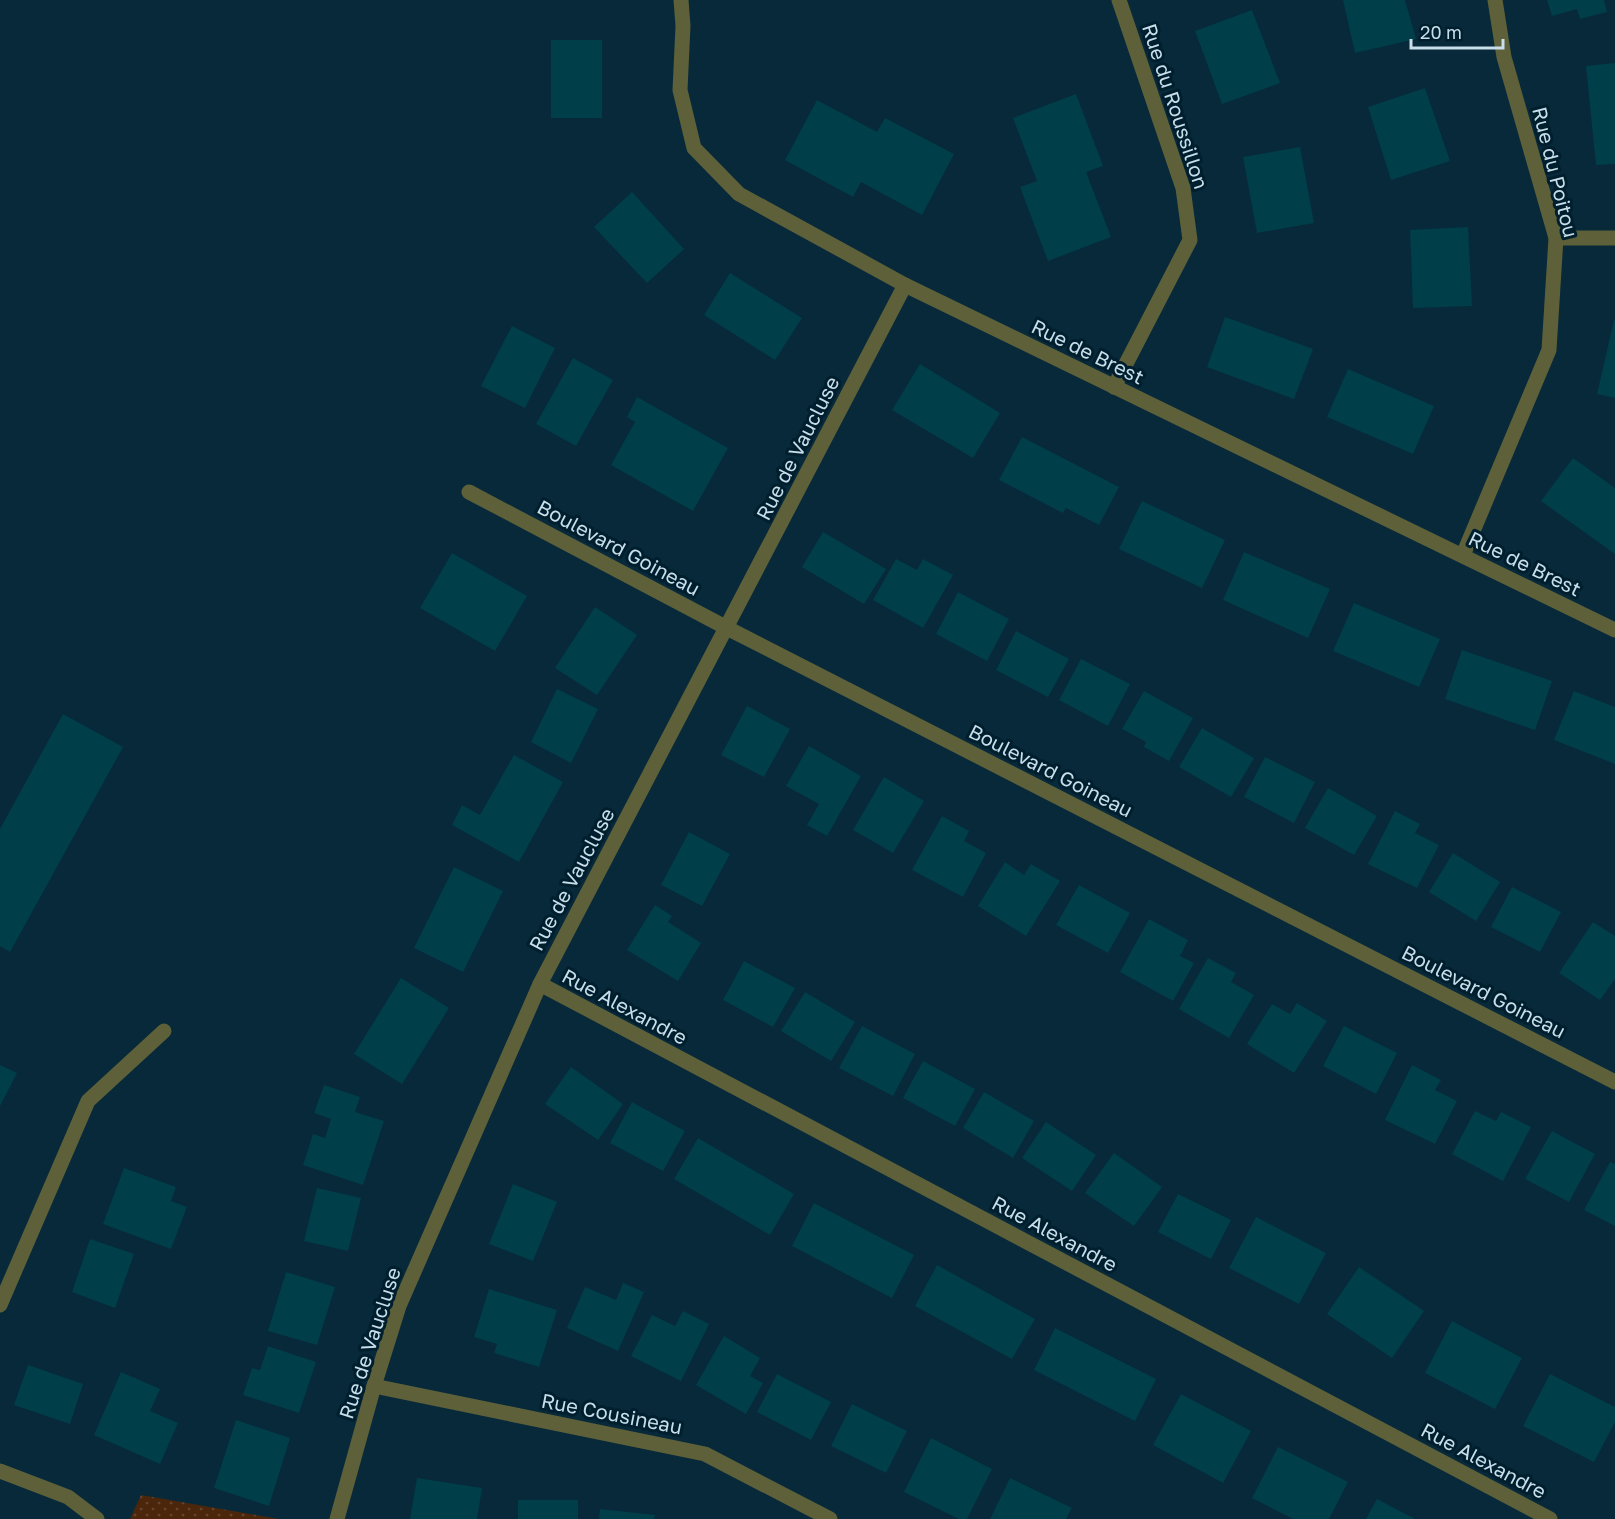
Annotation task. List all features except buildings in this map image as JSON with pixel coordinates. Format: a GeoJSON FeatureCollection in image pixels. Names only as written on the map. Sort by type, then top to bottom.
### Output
{"type":"FeatureCollection","features":[{"type":"Feature","properties":{"kind":"street","name":"Rue de Brest"},"geometry":{"type":"LineString","coordinates":[[681,0],[683,26],[680,90],[694,148],[739,194],[905,285],[1615,630]]}},
{"type":"Feature","properties":{"kind":"street","name":"Rue du Roussillon"},"geometry":{"type":"LineString","coordinates":[[1114,387],[1190,240],[1183,189],[1119,0]]}},
{"type":"Feature","properties":{"kind":"street","name":"Rue du Poitou"},"geometry":{"type":"LineString","coordinates":[[1463,555],[1549,350],[1556,238],[1504,57],[1495,0]]}},
{"type":"Feature","properties":{"kind":"street"},"geometry":{"type":"LineString","coordinates":[[1556,238],[1615,238]]}},
{"type":"Feature","properties":{"kind":"street","name":"Rue de Vaucluse"},"geometry":{"type":"LineString","coordinates":[[337,1519],[399,1306],[540,984],[905,285]]}},
{"type":"Feature","properties":{"kind":"street","name":"Boulevard Goineau"},"geometry":{"type":"LineString","coordinates":[[469,492],[727,628],[1615,1082]]}},
{"type":"Feature","properties":{"kind":"street","name":"Rue Alexandre"},"geometry":{"type":"LineString","coordinates":[[540,984],[1550,1519]]}},
{"type":"Feature","properties":{"kind":"street"},"geometry":{"type":"LineString","coordinates":[[0,1305],[88,1101],[164,1031]]}},
{"type":"Feature","properties":{"kind":"street","name":"Rue Cousineau"},"geometry":{"type":"LineString","coordinates":[[374,1386],[705,1454],[830,1519]]}},
{"type":"Feature","properties":{"kind":"street"},"geometry":{"type":"LineString","coordinates":[[0,1471],[68,1497],[97,1519]]}},
{"type":"Feature","properties":{"kind":"shaded area"},"geometry":{"type":"Polygon","coordinates":[[[141,1495],[279,1519],[130,1519],[141,1495]]]}}]}
